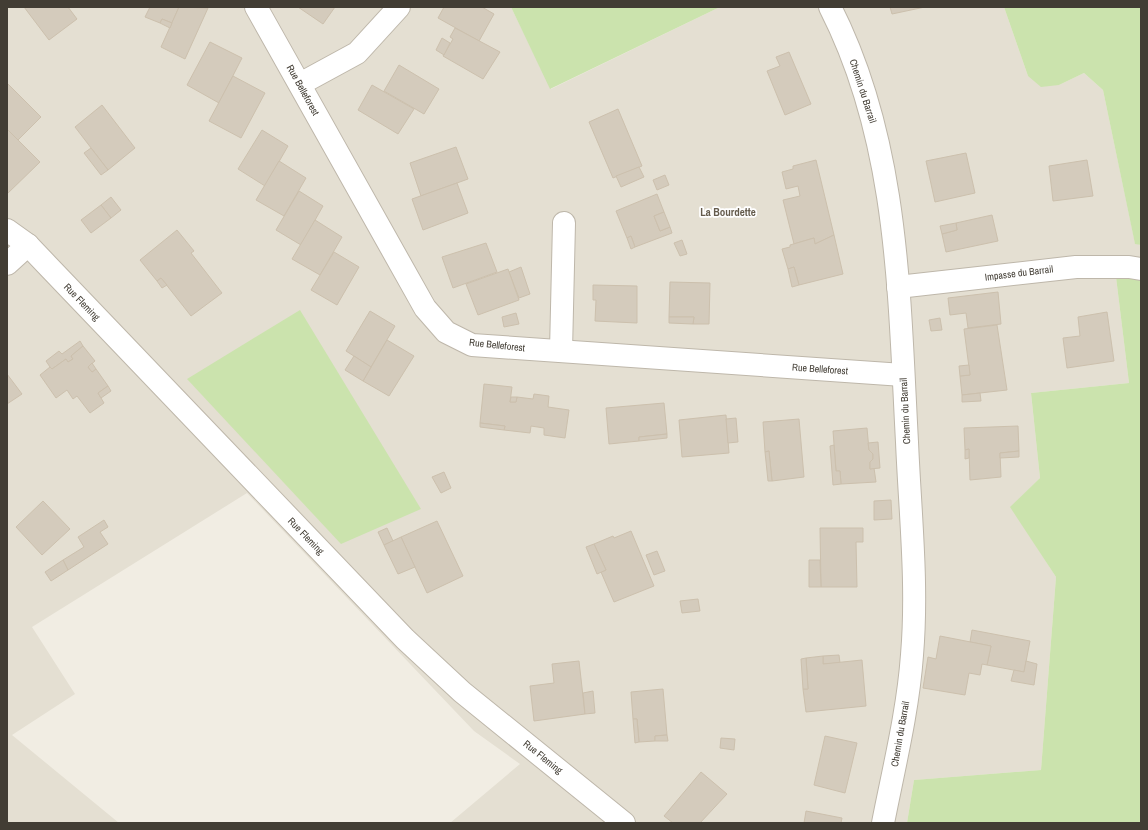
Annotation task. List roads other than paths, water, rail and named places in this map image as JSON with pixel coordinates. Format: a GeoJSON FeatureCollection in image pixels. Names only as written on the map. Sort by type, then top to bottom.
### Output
{"type":"FeatureCollection","features":[{"type":"Feature","properties":{"kind":"street","name":"Rue Belleforest"},"geometry":{"type":"LineString","coordinates":[[256,7],[425,308],[446,332],[472,345],[903,375]]}},
{"type":"Feature","properties":{"kind":"street"},"geometry":{"type":"LineString","coordinates":[[300,84],[357,53],[399,7]]}},
{"type":"Feature","properties":{"kind":"street","name":"Chemin du Barrail"},"geometry":{"type":"LineString","coordinates":[[830,7],[853,58],[872,117],[891,209],[898,287],[914,596],[912,655],[903,721],[883,823]]}},
{"type":"Feature","properties":{"kind":"street"},"geometry":{"type":"LineString","coordinates":[[561,351],[564,223]]}},
{"type":"Feature","properties":{"kind":"street","name":"Rue Fleming"},"geometry":{"type":"LineString","coordinates":[[7,230],[28,245],[405,639],[462,692],[624,823]]}},
{"type":"Feature","properties":{"kind":"street"},"geometry":{"type":"LineString","coordinates":[[7,264],[28,245]]}},
{"type":"Feature","properties":{"kind":"street","name":"Impasse du Barrail"},"geometry":{"type":"LineString","coordinates":[[898,287],[1076,267],[1129,267],[1141,269]]}},
{"type":"Feature","properties":{"kind":"district","name":"La Bourdette"},"geometry":{"type":"Point","coordinates":[728,212]}}]}
